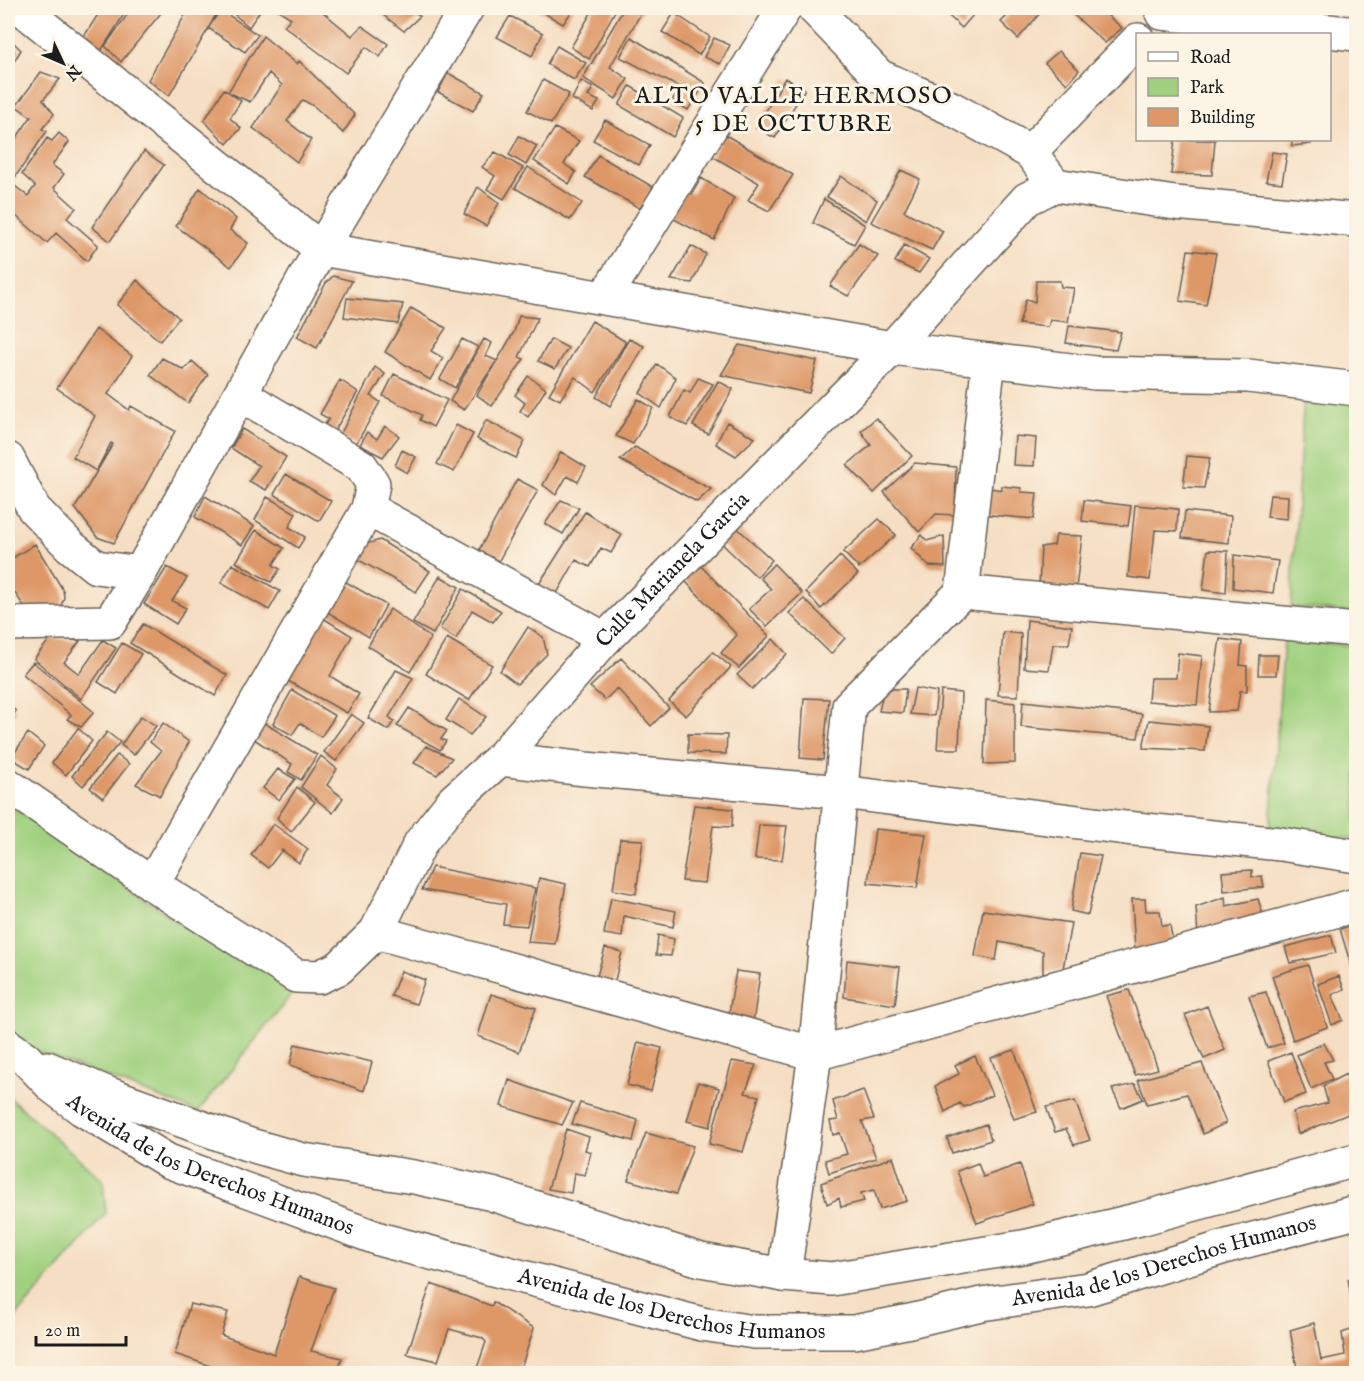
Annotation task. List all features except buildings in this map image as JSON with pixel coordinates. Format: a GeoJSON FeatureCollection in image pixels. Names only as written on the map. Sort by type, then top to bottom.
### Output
{"type":"FeatureCollection","features":[{"type":"Feature","properties":{"kind":"street"},"geometry":{"type":"LineString","coordinates":[[8,624],[111,622],[321,249],[467,8]]}},
{"type":"Feature","properties":{"kind":"street"},"geometry":{"type":"LineString","coordinates":[[605,297],[785,8]]}},
{"type":"Feature","properties":{"kind":"street"},"geometry":{"type":"LineString","coordinates":[[33,11],[321,249],[892,348],[1095,373],[1248,376],[1356,389]]}},
{"type":"Feature","properties":{"kind":"street"},"geometry":{"type":"LineString","coordinates":[[832,13],[879,76],[951,108],[1030,152],[1055,185],[1175,203],[1356,220]]}},
{"type":"Feature","properties":{"kind":"street"},"geometry":{"type":"LineString","coordinates":[[1158,18],[1356,34]]}},
{"type":"Feature","properties":{"kind":"street"},"geometry":{"type":"LineString","coordinates":[[1030,152],[1136,41]]}},
{"type":"Feature","properties":{"kind":"street","name":"Calle Marianela Garcia"},"geometry":{"type":"LineString","coordinates":[[152,884],[296,976],[318,977],[339,969],[376,933],[421,842],[454,800],[500,759],[605,639],[892,348],[1027,199],[1055,185]]}},
{"type":"Feature","properties":{"kind":"street"},"geometry":{"type":"LineString","coordinates":[[784,1275],[815,1054],[849,706],[962,592],[989,360]]}},
{"type":"Feature","properties":{"kind":"street"},"geometry":{"type":"LineString","coordinates":[[8,785],[152,884],[368,509],[374,484],[361,466],[240,394]]}},
{"type":"Feature","properties":{"kind":"street"},"geometry":{"type":"LineString","coordinates":[[8,459],[34,509],[70,546],[96,567],[140,573]]}},
{"type":"Feature","properties":{"kind":"street"},"geometry":{"type":"LineString","coordinates":[[368,509],[605,639]]}},
{"type":"Feature","properties":{"kind":"street"},"geometry":{"type":"LineString","coordinates":[[962,592],[1356,630]]}},
{"type":"Feature","properties":{"kind":"street"},"geometry":{"type":"LineString","coordinates":[[500,759],[841,792],[1125,828],[1281,844],[1356,856]]}},
{"type":"Feature","properties":{"kind":"street"},"geometry":{"type":"LineString","coordinates":[[376,933],[815,1054],[1356,905]]}},
{"type":"Feature","properties":{"kind":"street","name":"Avenida de los Derechos Humanos"},"geometry":{"type":"LineString","coordinates":[[16,1052],[53,1087],[82,1109],[168,1161],[382,1240],[702,1324],[754,1332],[854,1332],[981,1304],[1088,1289],[1231,1245],[1356,1212]]}},
{"type":"Feature","properties":{"kind":"street","name":"Avenida de los Derechos Humanos"},"geometry":{"type":"LineString","coordinates":[[16,1052],[109,1094],[247,1144],[291,1157],[414,1177],[492,1194],[701,1260],[784,1275],[832,1279],[1028,1246],[1140,1219],[1356,1160]]}},
{"type":"Feature","properties":{"kind":"green space"},"geometry":{"type":"Polygon","coordinates":[[[1304,394],[1356,401],[1356,613],[1291,607],[1304,394]]]}},
{"type":"Feature","properties":{"kind":"green space"},"geometry":{"type":"Polygon","coordinates":[[[1284,639],[1356,646],[1356,840],[1270,828],[1284,639]]]}},
{"type":"Feature","properties":{"kind":"green space"},"geometry":{"type":"Polygon","coordinates":[[[8,804],[182,925],[298,986],[198,1112],[31,1049],[8,1030],[8,804]]]}},
{"type":"Feature","properties":{"kind":"green space"},"geometry":{"type":"Polygon","coordinates":[[[8,1096],[103,1180],[106,1213],[8,1326],[8,1096]]]}},
{"type":"Feature","properties":{"kind":"district","name":"ALTO VALLE HERMOSO 5 DE OCTUBRE"},"geometry":{"type":"Point","coordinates":[794,110]}}]}
